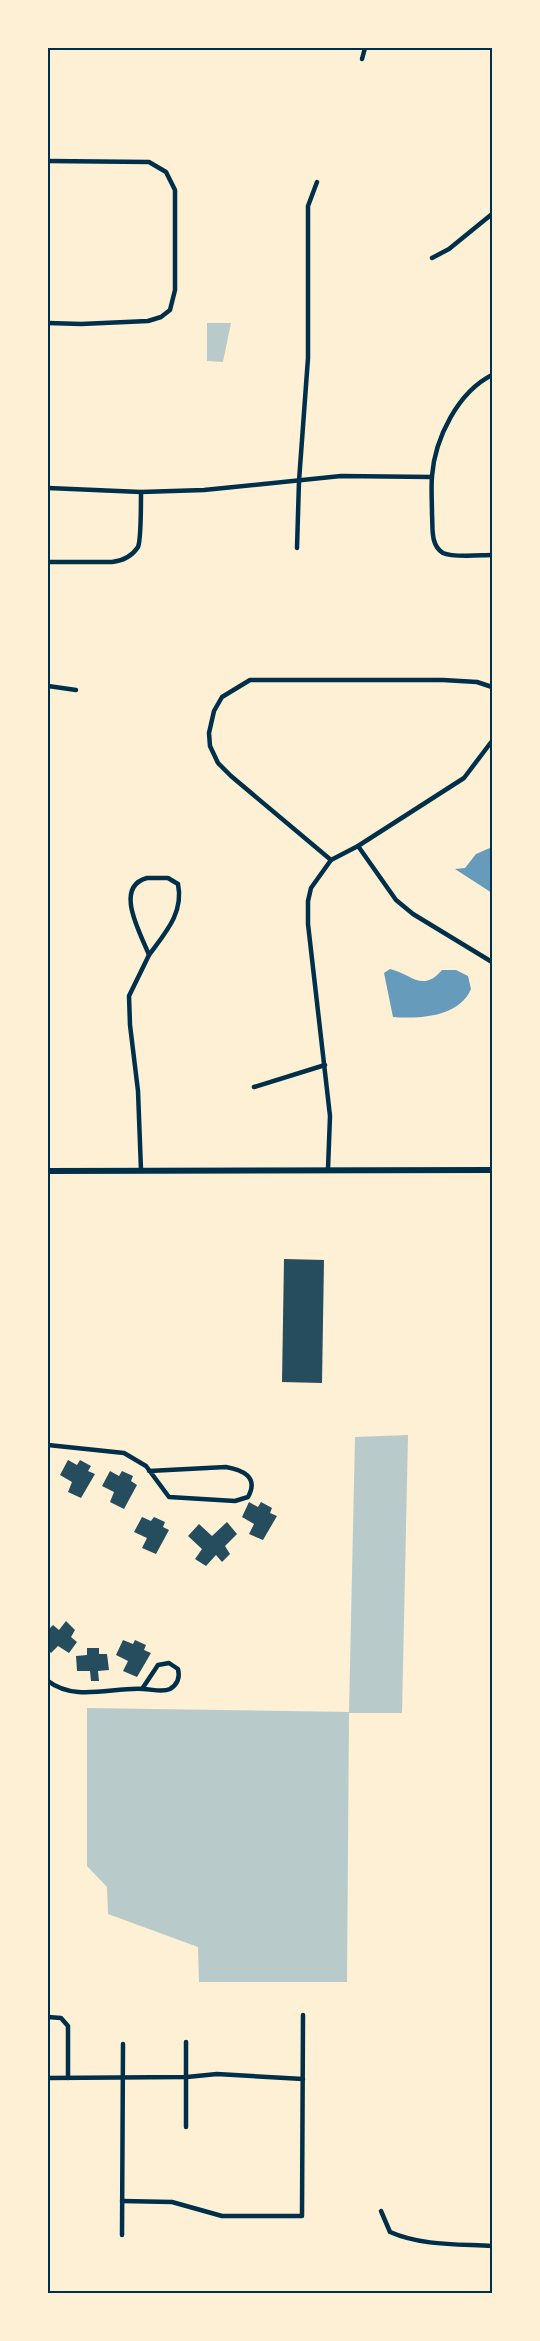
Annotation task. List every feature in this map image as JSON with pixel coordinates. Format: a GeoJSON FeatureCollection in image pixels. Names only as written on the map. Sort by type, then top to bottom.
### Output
{"type":"FeatureCollection","features":[{"type":"Feature","properties":{"kind":"main road"},"geometry":{"type":"LineString","coordinates":[[48,1171],[492,1170]]}},
{"type":"Feature","properties":{"kind":"street"},"geometry":{"type":"LineString","coordinates":[[362,60],[365,48]]}},
{"type":"Feature","properties":{"kind":"street"},"geometry":{"type":"LineString","coordinates":[[48,161],[149,162],[166,172],[175,190],[174,290],[170,310],[161,317],[148,321],[81,324],[48,323]]}},
{"type":"Feature","properties":{"kind":"street"},"geometry":{"type":"LineString","coordinates":[[297,548],[299,481],[308,358],[308,206],[317,182]]}},
{"type":"Feature","properties":{"kind":"street"},"geometry":{"type":"LineString","coordinates":[[432,258],[448,249],[492,214]]}},
{"type":"Feature","properties":{"kind":"street"},"geometry":{"type":"LineString","coordinates":[[492,374],[482,380],[460,402],[446,426],[432,477],[433,534],[435,545],[443,553],[452,555],[492,555]]}},
{"type":"Feature","properties":{"kind":"street"},"geometry":{"type":"LineString","coordinates":[[48,488],[141,492],[204,490],[341,476],[432,477]]}},
{"type":"Feature","properties":{"kind":"street"},"geometry":{"type":"LineString","coordinates":[[48,562],[112,562],[122,561],[130,555],[138,546],[141,492]]}},
{"type":"Feature","properties":{"kind":"street"},"geometry":{"type":"LineString","coordinates":[[331,860],[218,763],[210,746],[209,733],[214,711],[222,696],[250,680],[443,680],[477,682],[492,687]]}},
{"type":"Feature","properties":{"kind":"street"},"geometry":{"type":"LineString","coordinates":[[48,686],[76,690]]}},
{"type":"Feature","properties":{"kind":"street"},"geometry":{"type":"LineString","coordinates":[[328,1169],[330,1116],[308,924],[308,900],[311,888],[331,860],[358,846],[464,778],[492,741]]}},
{"type":"Feature","properties":{"kind":"street"},"geometry":{"type":"LineString","coordinates":[[358,846],[396,900],[413,914],[492,962]]}},
{"type":"Feature","properties":{"kind":"street"},"geometry":{"type":"LineString","coordinates":[[141,1170],[138,1091],[130,1025],[129,996],[149,955],[177,914],[181,897],[178,884],[168,878],[138,880],[132,887],[130,896],[131,907],[149,955]]}},
{"type":"Feature","properties":{"kind":"street"},"geometry":{"type":"LineString","coordinates":[[254,1087],[325,1065]]}},
{"type":"Feature","properties":{"kind":"street"},"geometry":{"type":"LineString","coordinates":[[48,1445],[124,1453],[149,1471],[169,1497],[235,1501],[248,1497],[252,1490],[252,1483],[246,1473],[226,1467],[149,1471]]}},
{"type":"Feature","properties":{"kind":"street"},"geometry":{"type":"LineString","coordinates":[[48,1681],[60,1688],[69,1690],[106,1693],[142,1689],[168,1690],[178,1681],[178,1669],[169,1663],[158,1666],[142,1689]]}},
{"type":"Feature","properties":{"kind":"street"},"geometry":{"type":"LineString","coordinates":[[122,2200],[172,2202],[222,2216],[302,2216],[303,2015]]}},
{"type":"Feature","properties":{"kind":"street"},"geometry":{"type":"LineString","coordinates":[[48,2017],[61,2018],[68,2026],[68,2078]]}},
{"type":"Feature","properties":{"kind":"street"},"geometry":{"type":"LineString","coordinates":[[186,2042],[186,2127]]}},
{"type":"Feature","properties":{"kind":"street"},"geometry":{"type":"LineString","coordinates":[[122,2235],[123,2044]]}},
{"type":"Feature","properties":{"kind":"street"},"geometry":{"type":"LineString","coordinates":[[48,2078],[187,2077],[217,2074],[303,2079]]}},
{"type":"Feature","properties":{"kind":"street"},"geometry":{"type":"LineString","coordinates":[[381,2211],[390,2232],[404,2238],[428,2243],[492,2246]]}},
{"type":"Feature","properties":{"kind":"shaded area"},"geometry":{"type":"Polygon","coordinates":[[[207,323],[231,323],[223,362],[207,361],[207,323]]]}},
{"type":"Feature","properties":{"kind":"shaded area"},"geometry":{"type":"Polygon","coordinates":[[[408,1435],[402,1713],[349,1713],[347,1982],[199,1982],[198,1947],[108,1914],[107,1887],[87,1866],[87,1708],[349,1712],[355,1437],[408,1435]]]}},
{"type":"Feature","properties":{"kind":"water"},"geometry":{"type":"Polygon","coordinates":[[[492,847],[492,893],[455,869],[465,868],[476,854],[492,847]]]}},
{"type":"Feature","properties":{"kind":"water"},"geometry":{"type":"Polygon","coordinates":[[[390,969],[423,981],[435,977],[442,970],[456,970],[468,976],[471,989],[458,1005],[448,1011],[426,1016],[393,1017],[384,973],[390,969]]]}},
{"type":"Feature","properties":{"kind":"building"},"geometry":{"type":"Polygon","coordinates":[[[284,1259],[324,1260],[322,1383],[282,1382],[284,1259]]]}},
{"type":"Feature","properties":{"kind":"building"},"geometry":{"type":"Polygon","coordinates":[[[68,1460],[77,1465],[80,1460],[91,1466],[88,1471],[95,1474],[81,1498],[68,1492],[72,1482],[60,1475],[68,1460]]]}},
{"type":"Feature","properties":{"kind":"building"},"geometry":{"type":"Polygon","coordinates":[[[110,1471],[119,1476],[122,1471],[133,1476],[131,1481],[137,1485],[124,1509],[110,1502],[114,1492],[102,1486],[110,1471]]]}},
{"type":"Feature","properties":{"kind":"building"},"geometry":{"type":"Polygon","coordinates":[[[249,1502],[258,1507],[261,1502],[272,1508],[270,1513],[277,1516],[263,1540],[249,1534],[254,1524],[242,1517],[249,1502]]]}},
{"type":"Feature","properties":{"kind":"building"},"geometry":{"type":"Polygon","coordinates":[[[142,1517],[151,1521],[154,1517],[165,1522],[163,1527],[169,1530],[156,1554],[142,1548],[147,1538],[134,1532],[142,1517]]]}},
{"type":"Feature","properties":{"kind":"building"},"geometry":{"type":"Polygon","coordinates":[[[227,1522],[237,1534],[225,1546],[230,1554],[222,1562],[216,1555],[206,1566],[195,1559],[202,1549],[188,1536],[199,1524],[212,1536],[227,1522]]]}},
{"type":"Feature","properties":{"kind":"building"},"geometry":{"type":"Polygon","coordinates":[[[66,1621],[75,1630],[71,1637],[77,1642],[69,1653],[58,1646],[51,1653],[48,1650],[48,1630],[53,1625],[59,1630],[66,1621]]]}},
{"type":"Feature","properties":{"kind":"building"},"geometry":{"type":"Polygon","coordinates":[[[123,1640],[133,1644],[135,1640],[146,1645],[144,1650],[151,1653],[137,1677],[123,1671],[128,1661],[116,1655],[123,1640]]]}},
{"type":"Feature","properties":{"kind":"building"},"geometry":{"type":"Polygon","coordinates":[[[87,1648],[99,1648],[99,1654],[107,1654],[109,1670],[98,1671],[99,1681],[91,1681],[90,1671],[77,1671],[76,1656],[87,1655],[87,1648]]]}}]}
